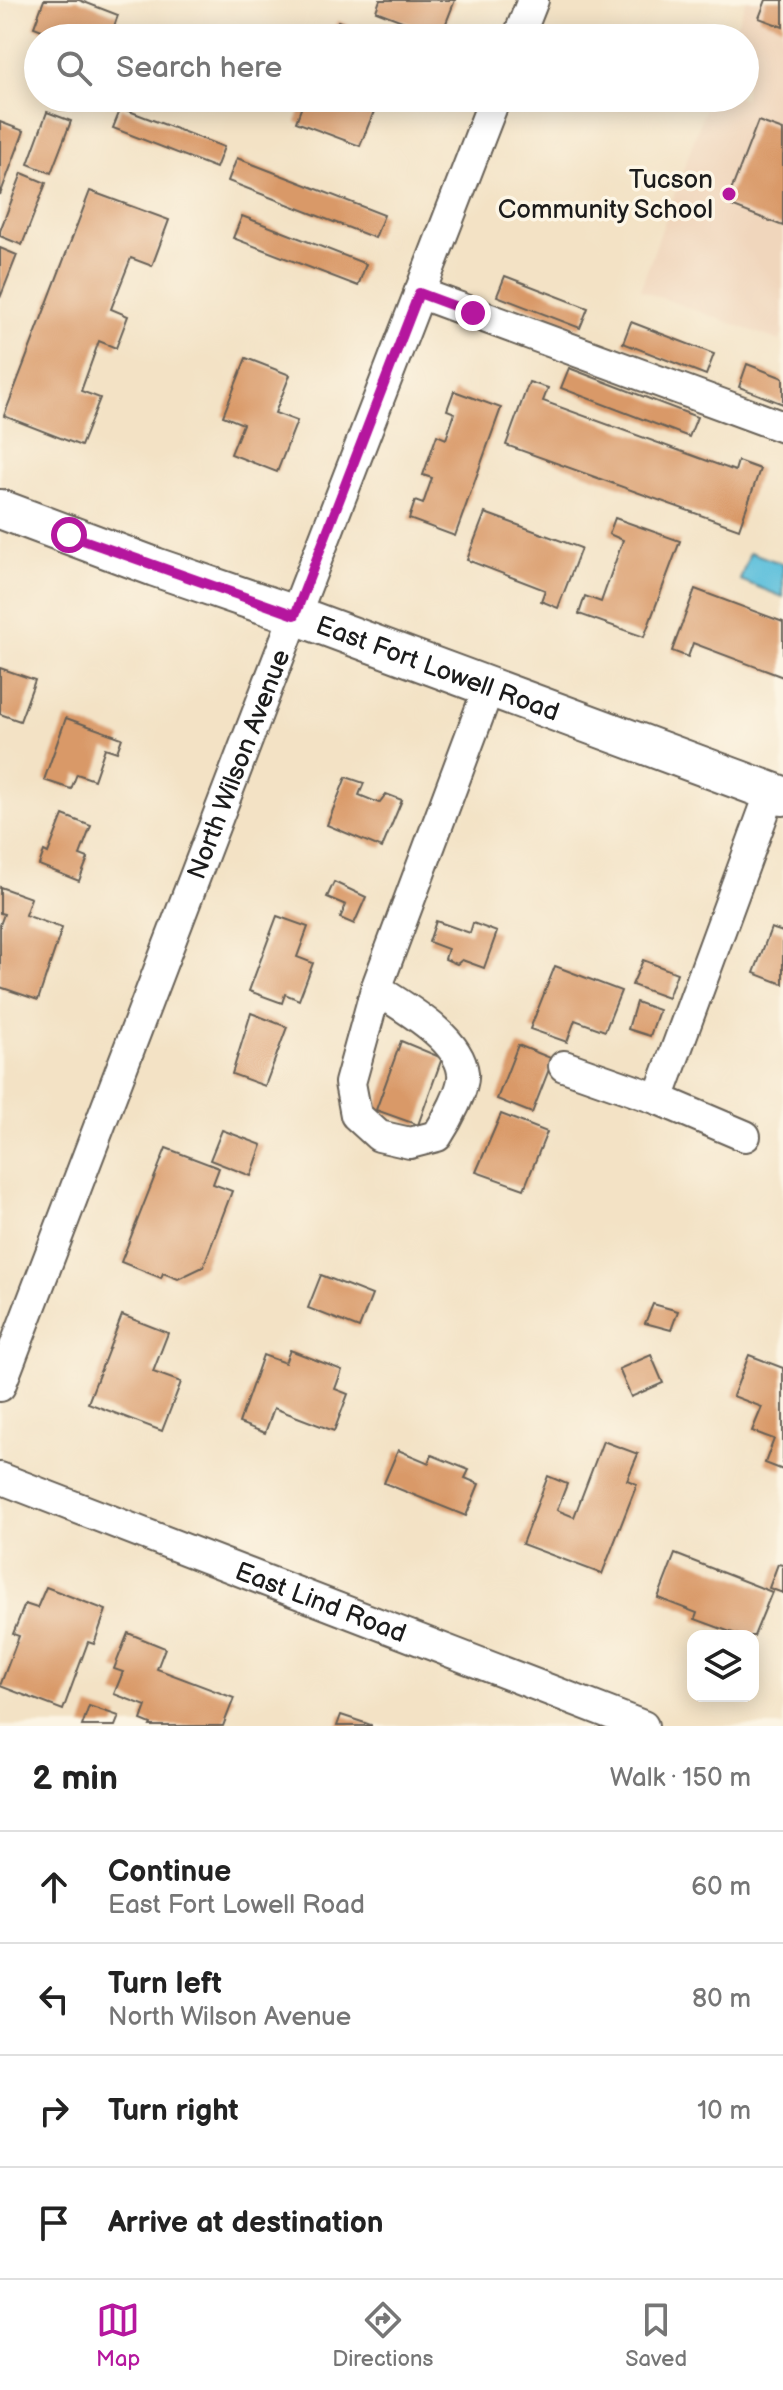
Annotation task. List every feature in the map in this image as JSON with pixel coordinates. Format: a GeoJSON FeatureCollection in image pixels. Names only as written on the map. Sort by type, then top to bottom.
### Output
{"type":"FeatureCollection","features":[{"type":"Feature","properties":{"kind":"main road","name":"East Fort Lowell Road"},"geometry":{"type":"LineString","coordinates":[[0,509],[777,794]]}},
{"type":"Feature","properties":{"kind":"street"},"geometry":{"type":"LineString","coordinates":[[524,24],[533,0]]}},
{"type":"Feature","properties":{"kind":"street","name":"North Wilson Avenue"},"geometry":{"type":"LineString","coordinates":[[0,1386],[490,112]]}},
{"type":"Feature","properties":{"kind":"street"},"geometry":{"type":"LineString","coordinates":[[419,293],[783,427]]}},
{"type":"Feature","properties":{"kind":"street"},"geometry":{"type":"LineString","coordinates":[[376,989],[443,1037],[459,1060],[464,1076],[450,1115],[437,1136],[410,1143],[379,1136],[356,1115],[350,1083],[376,989],[489,687]]}},
{"type":"Feature","properties":{"kind":"street"},"geometry":{"type":"LineString","coordinates":[[658,1099],[777,794]]}},
{"type":"Feature","properties":{"kind":"street"},"geometry":{"type":"LineString","coordinates":[[564,1066],[658,1099],[745,1136]]}},
{"type":"Feature","properties":{"kind":"street","name":"East Lind Road"},"geometry":{"type":"LineString","coordinates":[[0,1478],[643,1726]]}},
{"type":"Feature","properties":{"kind":"shaded area","name":"Tucson Community School"},"geometry":{"type":"Polygon","coordinates":[[[746,0],[783,0],[783,332],[780,341],[640,290],[704,112],[759,112],[759,24],[737,24],[746,0]]]}},
{"type":"Feature","properties":{"kind":"water"},"geometry":{"type":"Polygon","coordinates":[[[750,552],[783,564],[783,597],[740,580],[750,552]]]}},
{"type":"Feature","properties":{"kind":"building"},"geometry":{"type":"Polygon","coordinates":[[[44,0],[79,0],[118,15],[115,24],[35,24],[44,0]]]}},
{"type":"Feature","properties":{"kind":"building"},"geometry":{"type":"Polygon","coordinates":[[[380,0],[455,0],[446,24],[410,24],[376,11],[380,0]]]}},
{"type":"Feature","properties":{"kind":"building"},"geometry":{"type":"Polygon","coordinates":[[[766,0],[783,0],[783,27],[759,18],[766,0]]]}},
{"type":"Feature","properties":{"kind":"building"},"geometry":{"type":"Polygon","coordinates":[[[47,112],[71,121],[51,173],[28,164],[47,112]]]}},
{"type":"Feature","properties":{"kind":"building"},"geometry":{"type":"Polygon","coordinates":[[[119,112],[132,112],[224,147],[216,168],[113,128],[119,112]]]}},
{"type":"Feature","properties":{"kind":"building"},"geometry":{"type":"Polygon","coordinates":[[[300,112],[374,112],[360,146],[296,122],[300,112]]]}},
{"type":"Feature","properties":{"kind":"building"},"geometry":{"type":"Polygon","coordinates":[[[758,121],[783,130],[783,226],[726,204],[758,121]]]}},
{"type":"Feature","properties":{"kind":"building"},"geometry":{"type":"Polygon","coordinates":[[[0,122],[24,131],[0,195],[0,122]]]}},
{"type":"Feature","properties":{"kind":"building"},"geometry":{"type":"Polygon","coordinates":[[[237,158],[384,215],[375,238],[228,181],[237,158]]]}},
{"type":"Feature","properties":{"kind":"building"},"geometry":{"type":"Polygon","coordinates":[[[22,173],[46,183],[22,245],[0,236],[0,231],[22,173]]]}},
{"type":"Feature","properties":{"kind":"building"},"geometry":{"type":"Polygon","coordinates":[[[90,191],[169,220],[152,266],[131,258],[111,309],[128,316],[116,348],[99,341],[81,391],[100,398],[81,446],[4,416],[90,191]]]}},
{"type":"Feature","properties":{"kind":"building"},"geometry":{"type":"Polygon","coordinates":[[[242,216],[366,264],[358,286],[233,238],[242,216]]]}},
{"type":"Feature","properties":{"kind":"building"},"geometry":{"type":"Polygon","coordinates":[[[0,248],[17,255],[0,298],[0,248]]]}},
{"type":"Feature","properties":{"kind":"building"},"geometry":{"type":"Polygon","coordinates":[[[505,276],[588,308],[580,328],[497,296],[505,276]]]}},
{"type":"Feature","properties":{"kind":"building"},"geometry":{"type":"Polygon","coordinates":[[[631,322],[714,354],[706,375],[623,343],[631,322]]]}},
{"type":"Feature","properties":{"kind":"building"},"geometry":{"type":"Polygon","coordinates":[[[246,358],[290,375],[275,413],[297,421],[277,472],[231,454],[243,424],[223,416],[246,358]]]}},
{"type":"Feature","properties":{"kind":"building"},"geometry":{"type":"Polygon","coordinates":[[[747,364],[783,378],[783,404],[739,387],[747,364]]]}},
{"type":"Feature","properties":{"kind":"building"},"geometry":{"type":"Polygon","coordinates":[[[569,368],[697,417],[689,437],[561,388],[569,368]]]}},
{"type":"Feature","properties":{"kind":"building"},"geometry":{"type":"Polygon","coordinates":[[[529,382],[548,388],[543,401],[735,471],[738,461],[760,469],[739,529],[506,445],[529,382]]]}},
{"type":"Feature","properties":{"kind":"building"},"geometry":{"type":"Polygon","coordinates":[[[454,391],[501,408],[455,536],[409,519],[415,501],[423,504],[432,478],[423,475],[437,435],[446,439],[455,413],[447,410],[454,391]]]}},
{"type":"Feature","properties":{"kind":"building"},"geometry":{"type":"Polygon","coordinates":[[[485,513],[581,548],[558,608],[541,601],[545,590],[467,560],[485,513]]]}},
{"type":"Feature","properties":{"kind":"building"},"geometry":{"type":"Polygon","coordinates":[[[615,518],[680,541],[644,637],[579,614],[585,596],[601,602],[623,540],[609,534],[615,518]]]}},
{"type":"Feature","properties":{"kind":"building"},"geometry":{"type":"Polygon","coordinates":[[[695,589],[783,622],[783,677],[693,643],[688,657],[672,651],[695,589]]]}},
{"type":"Feature","properties":{"kind":"building"},"geometry":{"type":"Polygon","coordinates":[[[0,668],[35,680],[20,721],[0,714],[0,668]]]}},
{"type":"Feature","properties":{"kind":"building"},"geometry":{"type":"Polygon","coordinates":[[[66,718],[122,738],[117,752],[105,748],[94,780],[77,774],[71,789],[44,780],[66,718]]]}},
{"type":"Feature","properties":{"kind":"building"},"geometry":{"type":"Polygon","coordinates":[[[346,777],[364,783],[359,795],[379,803],[386,794],[402,800],[382,848],[327,825],[346,777]]]}},
{"type":"Feature","properties":{"kind":"building"},"geometry":{"type":"Polygon","coordinates":[[[63,815],[91,826],[80,855],[88,858],[79,881],[39,865],[44,851],[48,853],[63,815]]]}},
{"type":"Feature","properties":{"kind":"building"},"geometry":{"type":"Polygon","coordinates":[[[334,882],[366,897],[354,924],[340,918],[346,905],[327,897],[334,882]]]}},
{"type":"Feature","properties":{"kind":"building"},"geometry":{"type":"Polygon","coordinates":[[[0,887],[31,898],[25,915],[62,928],[38,1000],[0,987],[0,925],[4,914],[0,913],[0,887]]]}},
{"type":"Feature","properties":{"kind":"building"},"geometry":{"type":"Polygon","coordinates":[[[277,916],[308,927],[297,957],[313,963],[299,1000],[285,994],[282,1003],[249,991],[277,916]]]}},
{"type":"Feature","properties":{"kind":"building"},"geometry":{"type":"Polygon","coordinates":[[[436,921],[470,933],[473,923],[497,932],[484,968],[462,960],[457,964],[445,959],[448,949],[429,942],[436,921]]]}},
{"type":"Feature","properties":{"kind":"building"},"geometry":{"type":"Polygon","coordinates":[[[771,928],[783,932],[783,984],[754,973],[771,928]]]}},
{"type":"Feature","properties":{"kind":"building"},"geometry":{"type":"Polygon","coordinates":[[[643,960],[677,973],[668,998],[632,985],[643,960]]]}},
{"type":"Feature","properties":{"kind":"building"},"geometry":{"type":"Polygon","coordinates":[[[555,966],[621,991],[605,1031],[575,1020],[567,1042],[530,1029],[555,966]]]}},
{"type":"Feature","properties":{"kind":"building"},"geometry":{"type":"Polygon","coordinates":[[[636,1002],[659,1010],[650,1036],[628,1029],[636,1002]]]}},
{"type":"Feature","properties":{"kind":"building"},"geometry":{"type":"Polygon","coordinates":[[[251,1013],[287,1027],[265,1086],[232,1074],[251,1013]]]}},
{"type":"Feature","properties":{"kind":"building"},"geometry":{"type":"Polygon","coordinates":[[[401,1041],[442,1058],[418,1125],[376,1110],[401,1041]]]}},
{"type":"Feature","properties":{"kind":"building"},"geometry":{"type":"Polygon","coordinates":[[[518,1045],[553,1059],[532,1113],[497,1099],[518,1045]]]}},
{"type":"Feature","properties":{"kind":"building"},"geometry":{"type":"Polygon","coordinates":[[[501,1114],[547,1132],[524,1189],[476,1172],[501,1114]]]}},
{"type":"Feature","properties":{"kind":"building"},"geometry":{"type":"Polygon","coordinates":[[[222,1130],[262,1145],[251,1176],[210,1160],[222,1130]]]}},
{"type":"Feature","properties":{"kind":"building"},"geometry":{"type":"Polygon","coordinates":[[[166,1148],[219,1168],[213,1184],[232,1191],[203,1267],[178,1279],[163,1273],[161,1278],[121,1262],[166,1148]]]}},
{"type":"Feature","properties":{"kind":"building"},"geometry":{"type":"Polygon","coordinates":[[[321,1275],[372,1295],[359,1328],[308,1308],[321,1275]]]}},
{"type":"Feature","properties":{"kind":"building"},"geometry":{"type":"Polygon","coordinates":[[[653,1304],[678,1311],[671,1330],[645,1323],[653,1304]]]}},
{"type":"Feature","properties":{"kind":"building"},"geometry":{"type":"Polygon","coordinates":[[[122,1315],[168,1333],[153,1372],[181,1382],[162,1431],[88,1403],[122,1315]]]}},
{"type":"Feature","properties":{"kind":"building"},"geometry":{"type":"Polygon","coordinates":[[[290,1350],[342,1370],[335,1389],[348,1394],[334,1431],[274,1408],[265,1433],[239,1423],[263,1355],[285,1363],[290,1350]]]}},
{"type":"Feature","properties":{"kind":"building"},"geometry":{"type":"Polygon","coordinates":[[[651,1355],[663,1383],[631,1397],[619,1369],[651,1355]]]}},
{"type":"Feature","properties":{"kind":"building"},"geometry":{"type":"Polygon","coordinates":[[[749,1355],[783,1368],[783,1470],[765,1463],[774,1439],[752,1431],[762,1407],[733,1396],[749,1355]]]}},
{"type":"Feature","properties":{"kind":"building"},"geometry":{"type":"Polygon","coordinates":[[[603,1441],[638,1454],[627,1480],[637,1484],[602,1574],[522,1544],[548,1476],[567,1484],[557,1510],[574,1517],[603,1441]]]}},
{"type":"Feature","properties":{"kind":"building"},"geometry":{"type":"Polygon","coordinates":[[[398,1450],[429,1463],[432,1455],[469,1470],[465,1478],[479,1484],[466,1516],[384,1483],[398,1450]]]}},
{"type":"Feature","properties":{"kind":"building"},"geometry":{"type":"Polygon","coordinates":[[[675,1554],[772,1592],[756,1630],[725,1630],[695,1619],[697,1613],[658,1598],[675,1554]]]}},
{"type":"Feature","properties":{"kind":"building"},"geometry":{"type":"Polygon","coordinates":[[[778,1564],[783,1565],[783,1593],[769,1588],[778,1564]]]}},
{"type":"Feature","properties":{"kind":"building"},"geometry":{"type":"Polygon","coordinates":[[[46,1587],[106,1610],[94,1644],[88,1642],[63,1710],[0,1686],[19,1636],[13,1634],[25,1604],[37,1608],[46,1587]]]}},
{"type":"Feature","properties":{"kind":"building"},"geometry":{"type":"Polygon","coordinates":[[[128,1633],[165,1648],[157,1669],[234,1698],[223,1726],[150,1726],[141,1720],[146,1706],[114,1694],[123,1672],[114,1669],[128,1633]]]}},
{"type":"Feature","properties":{"kind":"building"},"geometry":{"type":"Polygon","coordinates":[[[89,1706],[119,1716],[115,1726],[82,1726],[89,1706]]]}},
{"type":"Feature","properties":{"kind":"building"},"geometry":{"type":"Polygon","coordinates":[[[341,1715],[371,1725],[371,1726],[337,1726],[341,1715]]]}},
{"type":"Feature","properties":{"kind":"place","name":"Tucson Community School"},"geometry":{"type":"Point","coordinates":[729,194]}},
{"type":"Feature","properties":{"kind":"route"},"geometry":{"type":"LineString","coordinates":[[69,535],[295,615],[419,293],[473,313]]}}]}
